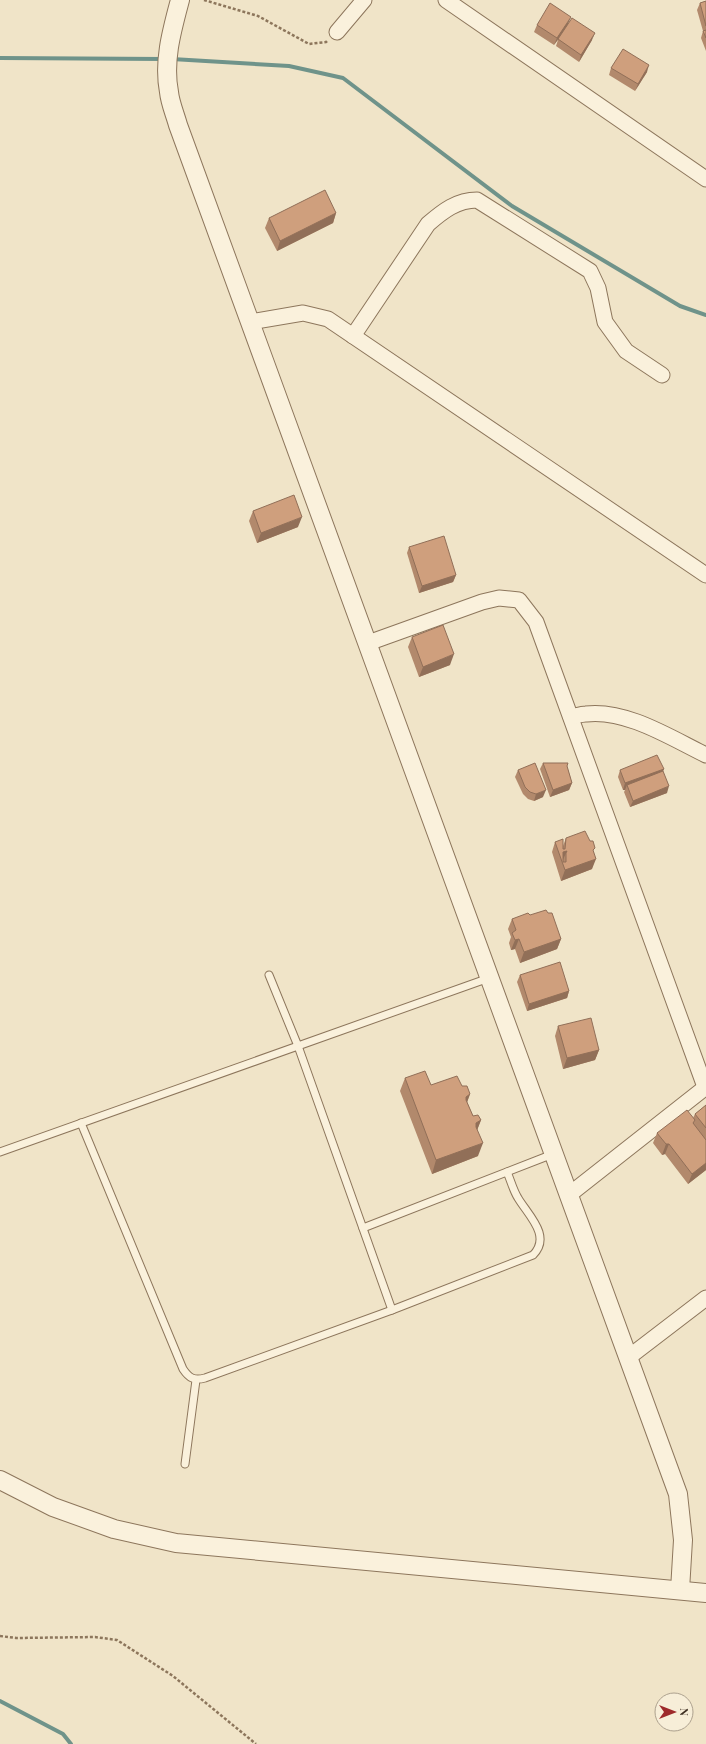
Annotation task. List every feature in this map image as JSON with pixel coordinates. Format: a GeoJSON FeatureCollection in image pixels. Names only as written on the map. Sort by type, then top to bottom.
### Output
{"type":"FeatureCollection","features":[{"type":"Feature","properties":{"kind":"street"},"geometry":{"type":"LineString","coordinates":[[180,0],[170,40],[167,75],[169,93],[181,132],[570,1194],[678,1494],[682,1540],[680,1590]]}},
{"type":"Feature","properties":{"kind":"street"},"geometry":{"type":"LineString","coordinates":[[337,32],[364,0]]}},
{"type":"Feature","properties":{"kind":"street"},"geometry":{"type":"LineString","coordinates":[[446,0],[706,179]]}},
{"type":"Feature","properties":{"kind":"street"},"geometry":{"type":"LineString","coordinates":[[353,336],[428,224],[444,210],[465,200],[477,200],[590,271],[598,288],[606,322],[626,351],[662,374]]}},
{"type":"Feature","properties":{"kind":"street"},"geometry":{"type":"LineString","coordinates":[[251,322],[303,313],[328,319],[706,575]]}},
{"type":"Feature","properties":{"kind":"street"},"geometry":{"type":"LineString","coordinates":[[368,643],[482,602],[499,598],[519,600],[536,622],[706,1087],[570,1194]]}},
{"type":"Feature","properties":{"kind":"street"},"geometry":{"type":"LineString","coordinates":[[571,718],[586,714],[620,716],[634,721],[706,755]]}},
{"type":"Feature","properties":{"kind":"street"},"geometry":{"type":"LineString","coordinates":[[629,1357],[706,1298]]}},
{"type":"Feature","properties":{"kind":"street"},"geometry":{"type":"LineString","coordinates":[[0,1480],[53,1507],[114,1529],[176,1543],[706,1593]]}},
{"type":"Feature","properties":{"kind":"lane"},"geometry":{"type":"LineString","coordinates":[[269,975],[298,1046],[392,1310]]}},
{"type":"Feature","properties":{"kind":"lane"},"geometry":{"type":"LineString","coordinates":[[0,1152],[491,978]]}},
{"type":"Feature","properties":{"kind":"lane"},"geometry":{"type":"LineString","coordinates":[[81,1123],[183,1369],[187,1376],[196,1380],[392,1310],[533,1255],[538,1250],[540,1244],[538,1232],[531,1214],[518,1197],[507,1172]]}},
{"type":"Feature","properties":{"kind":"lane"},"geometry":{"type":"LineString","coordinates":[[363,1228],[555,1153]]}},
{"type":"Feature","properties":{"kind":"lane"},"geometry":{"type":"LineString","coordinates":[[185,1464],[196,1380]]}},
{"type":"Feature","properties":{"kind":"path"},"geometry":{"type":"LineString","coordinates":[[204,0],[258,16],[309,44],[326,42],[337,32]]}},
{"type":"Feature","properties":{"kind":"path"},"geometry":{"type":"LineString","coordinates":[[0,1636],[16,1638],[95,1637],[117,1640],[173,1676],[256,1744]]}},
{"type":"Feature","properties":{"kind":"building"},"geometry":{"type":"Polygon","coordinates":[[[706,1],[706,26],[700,3],[706,1]]]}},
{"type":"Feature","properties":{"kind":"building"},"geometry":{"type":"Polygon","coordinates":[[[550,3],[571,17],[557,38],[537,25],[550,3]]]}},
{"type":"Feature","properties":{"kind":"building"},"geometry":{"type":"Polygon","coordinates":[[[572,18],[595,33],[581,55],[558,39],[572,18]]]}},
{"type":"Feature","properties":{"kind":"building"},"geometry":{"type":"Polygon","coordinates":[[[706,30],[706,38],[703,31],[706,30]]]}},
{"type":"Feature","properties":{"kind":"building"},"geometry":{"type":"Polygon","coordinates":[[[623,49],[649,65],[638,84],[611,68],[623,49]]]}},
{"type":"Feature","properties":{"kind":"building"},"geometry":{"type":"Polygon","coordinates":[[[325,190],[336,213],[280,241],[269,218],[325,190]]]}},
{"type":"Feature","properties":{"kind":"building"},"geometry":{"type":"Polygon","coordinates":[[[294,495],[302,517],[261,533],[253,511],[294,495]]]}},
{"type":"Feature","properties":{"kind":"building"},"geometry":{"type":"Polygon","coordinates":[[[444,536],[456,575],[422,586],[409,547],[444,536]]]}},
{"type":"Feature","properties":{"kind":"building"},"geometry":{"type":"Polygon","coordinates":[[[443,625],[454,654],[423,667],[412,637],[443,625]]]}},
{"type":"Feature","properties":{"kind":"building"},"geometry":{"type":"Polygon","coordinates":[[[657,755],[664,769],[625,783],[620,770],[657,755]]]}},
{"type":"Feature","properties":{"kind":"building"},"geometry":{"type":"Polygon","coordinates":[[[535,763],[546,790],[536,794],[530,792],[525,787],[518,770],[535,763]]]}},
{"type":"Feature","properties":{"kind":"building"},"geometry":{"type":"Polygon","coordinates":[[[543,763],[568,763],[567,766],[572,783],[553,790],[543,763]]]}},
{"type":"Feature","properties":{"kind":"building"},"geometry":{"type":"Polygon","coordinates":[[[663,771],[669,786],[633,801],[627,785],[663,771]]]}},
{"type":"Feature","properties":{"kind":"building"},"geometry":{"type":"Polygon","coordinates":[[[585,831],[590,841],[593,841],[595,848],[593,850],[596,859],[565,870],[555,842],[563,839],[563,849],[565,849],[566,838],[585,831]],[[567,851],[563,852],[563,862],[566,862],[567,851]]]}},
{"type":"Feature","properties":{"kind":"building"},"geometry":{"type":"Polygon","coordinates":[[[546,910],[548,913],[552,913],[561,939],[524,952],[519,939],[515,940],[512,933],[516,930],[512,919],[528,913],[530,915],[546,910]]]}},
{"type":"Feature","properties":{"kind":"building"},"geometry":{"type":"Polygon","coordinates":[[[560,962],[569,991],[529,1004],[520,975],[560,962]]]}},
{"type":"Feature","properties":{"kind":"building"},"geometry":{"type":"Polygon","coordinates":[[[591,1018],[599,1050],[567,1058],[558,1026],[591,1018]]]}},
{"type":"Feature","properties":{"kind":"building"},"geometry":{"type":"Polygon","coordinates":[[[425,1071],[431,1085],[457,1076],[462,1086],[467,1086],[470,1094],[466,1097],[466,1100],[473,1116],[478,1115],[481,1120],[476,1123],[476,1127],[483,1143],[436,1160],[405,1078],[425,1071]]]}},
{"type":"Feature","properties":{"kind":"building"},"geometry":{"type":"Polygon","coordinates":[[[706,1105],[706,1128],[695,1114],[706,1105]]]}},
{"type":"Feature","properties":{"kind":"building"},"geometry":{"type":"Polygon","coordinates":[[[687,1110],[695,1120],[693,1123],[706,1140],[706,1163],[692,1174],[669,1144],[666,1144],[657,1133],[687,1110]]]}},
{"type":"Feature","properties":{"kind":"waterway"},"geometry":{"type":"LineString","coordinates":[[0,58],[164,59]]}},
{"type":"Feature","properties":{"kind":"waterway"},"geometry":{"type":"LineString","coordinates":[[172,59],[289,66],[343,78],[512,206],[680,306],[706,315]]}},
{"type":"Feature","properties":{"kind":"waterway"},"geometry":{"type":"LineString","coordinates":[[0,1701],[63,1734],[71,1744]]}}]}
